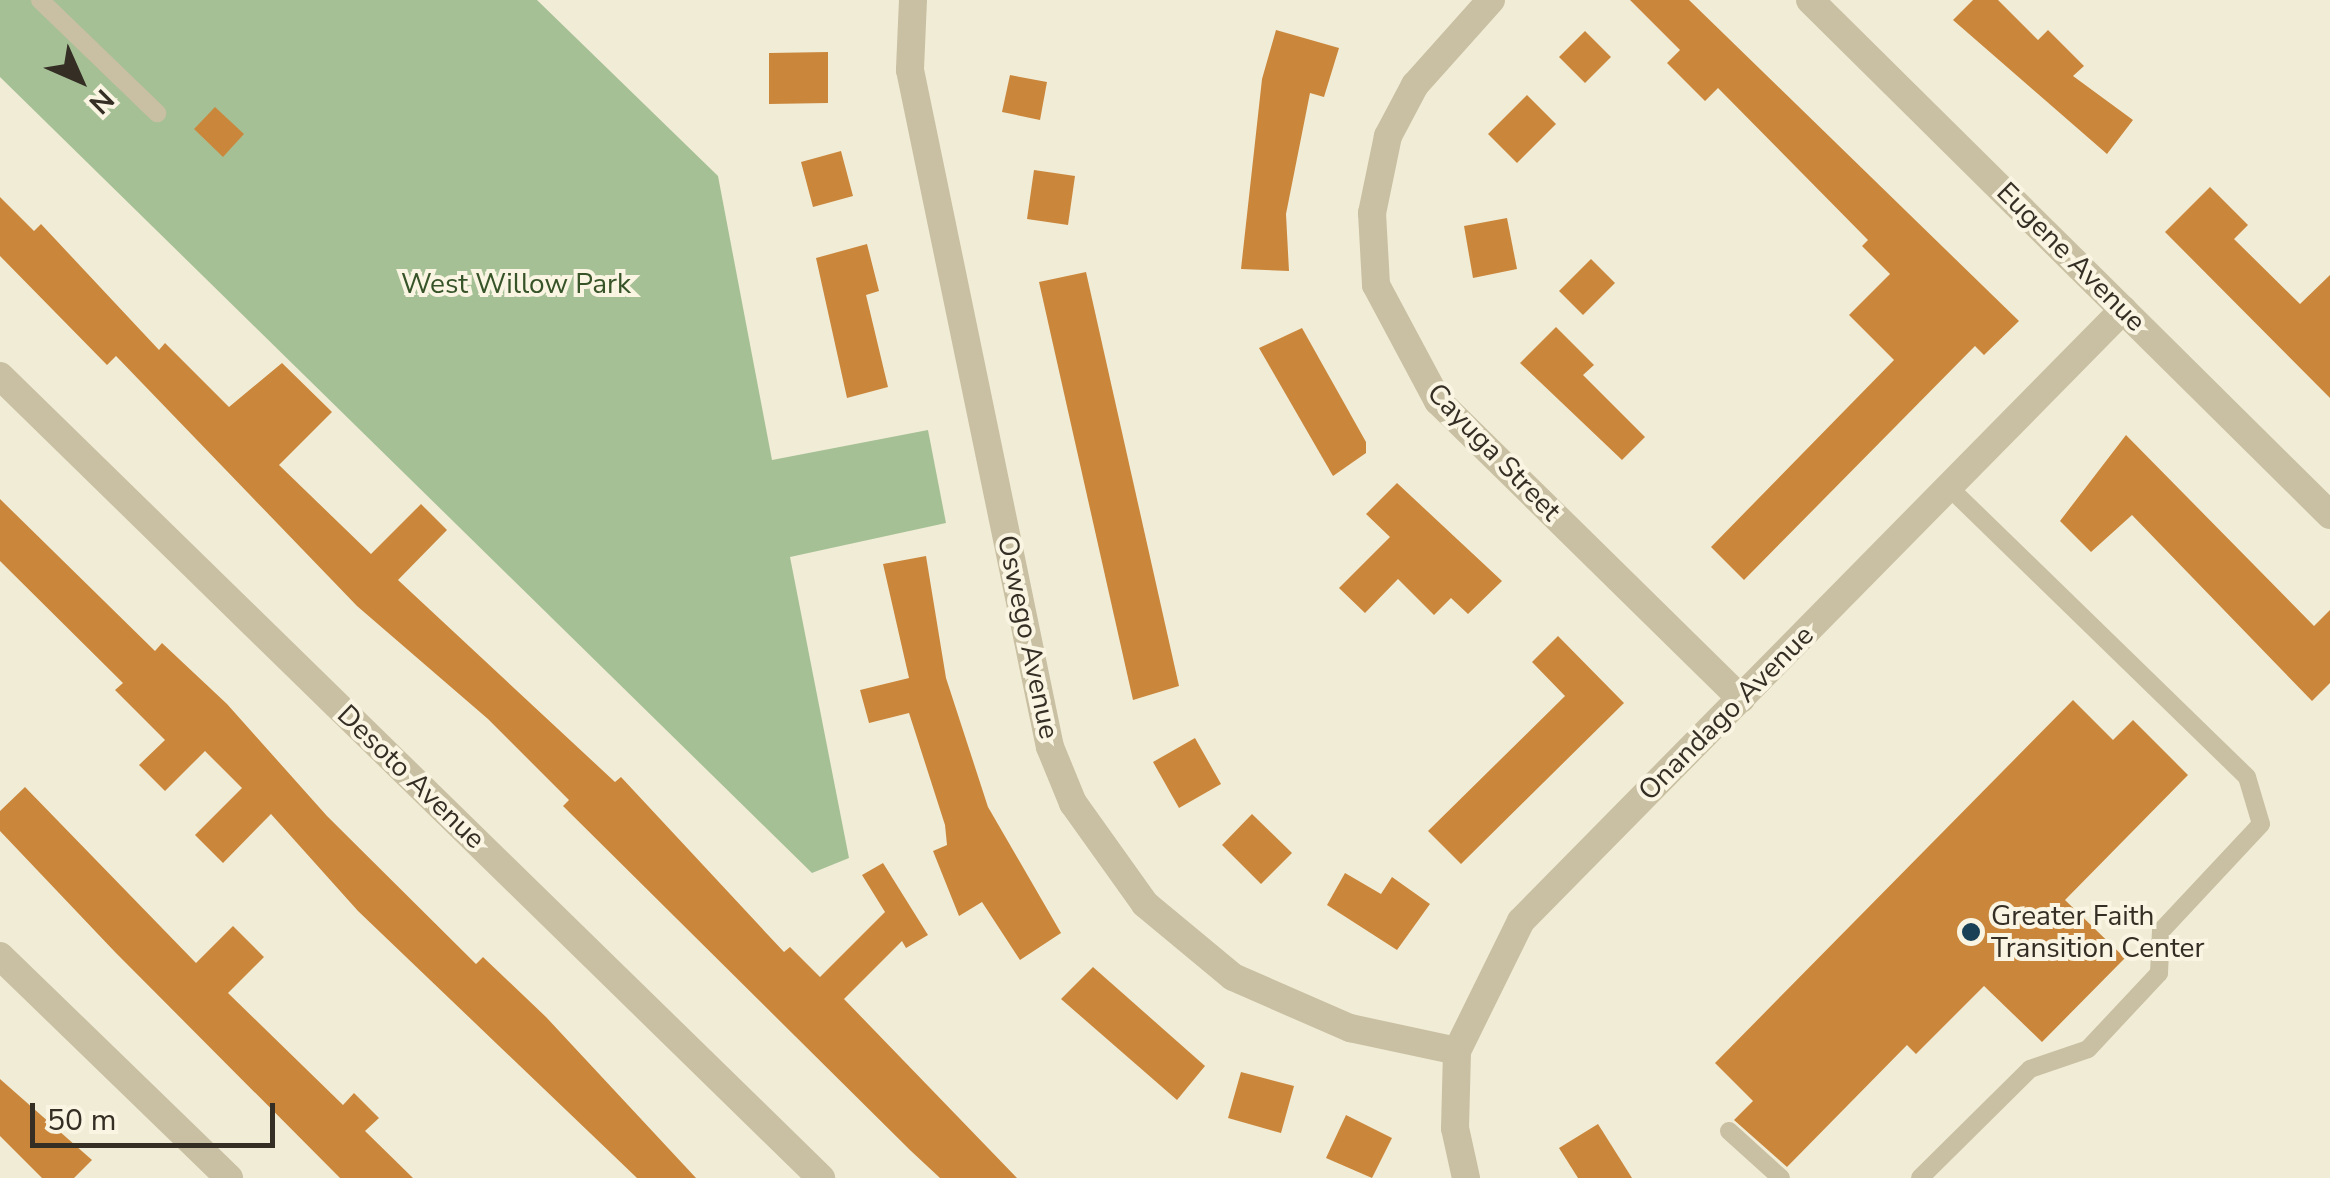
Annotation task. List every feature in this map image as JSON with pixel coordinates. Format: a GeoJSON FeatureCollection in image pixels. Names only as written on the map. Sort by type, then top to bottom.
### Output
{"type":"FeatureCollection","features":[{"type":"Feature","properties":{"kind":"street","name":"Oswego Avenue"},"geometry":{"type":"LineString","coordinates":[[913,0],[910,70],[1050,748],[1073,803],[1144,904],[1233,976],[1350,1028],[1457,1050]]}},
{"type":"Feature","properties":{"kind":"street","name":"Cayuga Street"},"geometry":{"type":"LineString","coordinates":[[1491,0],[1415,85],[1388,136],[1372,212],[1376,285],[1438,400],[1741,700]]}},
{"type":"Feature","properties":{"kind":"street","name":"Eugene Avenue"},"geometry":{"type":"LineString","coordinates":[[1810,0],[2330,515]]}},
{"type":"Feature","properties":{"kind":"street","name":"Onandago Avenue"},"geometry":{"type":"LineString","coordinates":[[1466,1178],[1455,1128],[1457,1050],[1521,921],[2123,310]]}},
{"type":"Feature","properties":{"kind":"street","name":"Desoto Avenue"},"geometry":{"type":"LineString","coordinates":[[0,376],[822,1178]]}},
{"type":"Feature","properties":{"kind":"street"},"geometry":{"type":"LineString","coordinates":[[0,956],[229,1178]]}},
{"type":"Feature","properties":{"kind":"lane"},"geometry":{"type":"LineString","coordinates":[[40,0],[157,114]]}},
{"type":"Feature","properties":{"kind":"lane"},"geometry":{"type":"LineString","coordinates":[[1920,1178],[2030,1069],[2088,1049],[2159,973],[2161,932],[2261,824],[2247,777],[1950,488]]}},
{"type":"Feature","properties":{"kind":"lane"},"geometry":{"type":"LineString","coordinates":[[1729,1130],[1781,1178]]}},
{"type":"Feature","properties":{"kind":"green space","name":"West Willow Park"},"geometry":{"type":"Polygon","coordinates":[[[0,0],[537,0],[718,176],[772,460],[928,430],[946,523],[790,557],[849,858],[812,873],[0,77],[0,0]]]}},
{"type":"Feature","properties":{"kind":"building"},"geometry":{"type":"Polygon","coordinates":[[[1630,0],[1689,0],[2019,321],[1984,355],[1975,346],[1744,580],[1711,547],[1894,360],[1849,315],[1890,274],[1862,246],[1868,240],[1718,88],[1705,101],[1667,63],[1680,50],[1630,0]]]}},
{"type":"Feature","properties":{"kind":"building"},"geometry":{"type":"Polygon","coordinates":[[[1973,0],[1998,0],[2038,40],[2048,30],[2084,66],[2073,76],[2133,120],[2107,154],[1953,20],[1973,0]]]}},
{"type":"Feature","properties":{"kind":"building"},"geometry":{"type":"Polygon","coordinates":[[[1276,30],[1339,48],[1324,97],[1310,93],[1286,214],[1289,271],[1241,269],[1262,79],[1276,30]]]}},
{"type":"Feature","properties":{"kind":"building"},"geometry":{"type":"Polygon","coordinates":[[[1585,31],[1611,57],[1585,83],[1559,57],[1585,31]]]}},
{"type":"Feature","properties":{"kind":"building"},"geometry":{"type":"Polygon","coordinates":[[[828,52],[828,103],[769,104],[769,53],[828,52]]]}},
{"type":"Feature","properties":{"kind":"building"},"geometry":{"type":"Polygon","coordinates":[[[1010,75],[1047,82],[1040,120],[1002,112],[1010,75]]]}},
{"type":"Feature","properties":{"kind":"building"},"geometry":{"type":"Polygon","coordinates":[[[1527,95],[1556,124],[1517,163],[1488,134],[1527,95]]]}},
{"type":"Feature","properties":{"kind":"building"},"geometry":{"type":"Polygon","coordinates":[[[215,107],[244,134],[223,157],[194,129],[215,107]]]}},
{"type":"Feature","properties":{"kind":"building"},"geometry":{"type":"Polygon","coordinates":[[[841,151],[853,196],[813,207],[801,162],[841,151]]]}},
{"type":"Feature","properties":{"kind":"building"},"geometry":{"type":"Polygon","coordinates":[[[1034,170],[1075,176],[1068,225],[1027,219],[1034,170]]]}},
{"type":"Feature","properties":{"kind":"building"},"geometry":{"type":"Polygon","coordinates":[[[2210,187],[2248,225],[2234,239],[2300,304],[2330,275],[2330,398],[2165,232],[2210,187]]]}},
{"type":"Feature","properties":{"kind":"building"},"geometry":{"type":"Polygon","coordinates":[[[0,197],[34,231],[41,224],[159,350],[165,343],[229,407],[282,363],[332,412],[279,465],[371,554],[421,504],[447,530],[398,580],[615,782],[621,777],[784,952],[790,947],[820,977],[885,912],[862,875],[883,863],[928,935],[906,948],[902,941],[844,999],[1017,1178],[940,1178],[911,1151],[563,806],[569,800],[488,719],[357,606],[116,356],[107,365],[0,256],[0,197]]]}},
{"type":"Feature","properties":{"kind":"building"},"geometry":{"type":"Polygon","coordinates":[[[1507,218],[1517,269],[1473,278],[1464,226],[1507,218]]]}},
{"type":"Feature","properties":{"kind":"building"},"geometry":{"type":"Polygon","coordinates":[[[867,244],[879,291],[866,295],[888,387],[847,398],[816,258],[867,244]]]}},
{"type":"Feature","properties":{"kind":"building"},"geometry":{"type":"Polygon","coordinates":[[[1591,259],[1615,283],[1583,315],[1559,291],[1591,259]]]}},
{"type":"Feature","properties":{"kind":"building"},"geometry":{"type":"Polygon","coordinates":[[[1086,272],[1179,686],[1133,700],[1039,282],[1086,272]]]}},
{"type":"Feature","properties":{"kind":"building"},"geometry":{"type":"Polygon","coordinates":[[[1556,327],[1594,365],[1583,375],[1645,437],[1622,460],[1520,363],[1556,327]]]}},
{"type":"Feature","properties":{"kind":"building"},"geometry":{"type":"Polygon","coordinates":[[[1302,328],[1366,442],[1366,453],[1333,476],[1259,348],[1302,328]]]}},
{"type":"Feature","properties":{"kind":"building"},"geometry":{"type":"Polygon","coordinates":[[[2126,435],[2314,626],[2330,610],[2330,683],[2312,701],[2132,515],[2091,552],[2060,521],[2126,435]]]}},
{"type":"Feature","properties":{"kind":"building"},"geometry":{"type":"Polygon","coordinates":[[[1397,483],[1502,581],[1468,614],[1451,598],[1434,615],[1398,579],[1365,613],[1339,588],[1390,537],[1366,514],[1397,483]]]}},
{"type":"Feature","properties":{"kind":"building"},"geometry":{"type":"Polygon","coordinates":[[[0,499],[155,651],[162,643],[227,704],[327,816],[476,964],[483,957],[546,1017],[696,1178],[637,1178],[358,911],[271,814],[223,863],[195,835],[242,788],[205,751],[165,791],[139,765],[165,740],[115,690],[123,683],[0,561],[0,499]]]}},
{"type":"Feature","properties":{"kind":"building"},"geometry":{"type":"Polygon","coordinates":[[[926,556],[946,678],[988,807],[1061,933],[1020,960],[982,902],[959,916],[933,851],[947,845],[945,825],[909,713],[869,723],[860,690],[909,678],[883,564],[926,556]]]}},
{"type":"Feature","properties":{"kind":"building"},"geometry":{"type":"Polygon","coordinates":[[[1558,636],[1624,703],[1461,864],[1428,831],[1565,696],[1532,662],[1558,636]]]}},
{"type":"Feature","properties":{"kind":"building","name":"Greater Faith Transition Center"},"geometry":{"type":"Polygon","coordinates":[[[2073,700],[2113,740],[2133,720],[2188,775],[2065,900],[2125,958],[2042,1042],[1984,986],[1916,1054],[1907,1045],[1787,1167],[1734,1120],[1753,1101],[1715,1063],[2073,700]]]}},
{"type":"Feature","properties":{"kind":"building"},"geometry":{"type":"Polygon","coordinates":[[[1195,738],[1221,784],[1179,808],[1153,762],[1195,738]]]}},
{"type":"Feature","properties":{"kind":"building"},"geometry":{"type":"Polygon","coordinates":[[[25,787],[196,963],[233,926],[264,957],[228,993],[343,1105],[354,1093],[379,1118],[365,1131],[413,1178],[340,1178],[115,952],[0,831],[0,811],[25,787]]]}},
{"type":"Feature","properties":{"kind":"building"},"geometry":{"type":"Polygon","coordinates":[[[1252,814],[1292,853],[1261,884],[1222,845],[1252,814]]]}},
{"type":"Feature","properties":{"kind":"building"},"geometry":{"type":"Polygon","coordinates":[[[1345,873],[1381,894],[1392,877],[1430,904],[1397,950],[1327,905],[1345,873]]]}},
{"type":"Feature","properties":{"kind":"building"},"geometry":{"type":"Polygon","coordinates":[[[1093,967],[1205,1066],[1177,1100],[1061,999],[1093,967]]]}},
{"type":"Feature","properties":{"kind":"building"},"geometry":{"type":"Polygon","coordinates":[[[1241,1072],[1294,1086],[1281,1133],[1228,1118],[1241,1072]]]}},
{"type":"Feature","properties":{"kind":"building"},"geometry":{"type":"Polygon","coordinates":[[[0,1079],[92,1160],[74,1178],[42,1178],[0,1136],[0,1079]]]}},
{"type":"Feature","properties":{"kind":"building"},"geometry":{"type":"Polygon","coordinates":[[[1346,1115],[1392,1138],[1372,1178],[1326,1158],[1346,1115]]]}},
{"type":"Feature","properties":{"kind":"building"},"geometry":{"type":"Polygon","coordinates":[[[1598,1124],[1632,1178],[1578,1178],[1559,1148],[1598,1124]]]}},
{"type":"Feature","properties":{"kind":"place","name":"Greater Faith Transition Center"},"geometry":{"type":"Point","coordinates":[1971,932]}}]}
